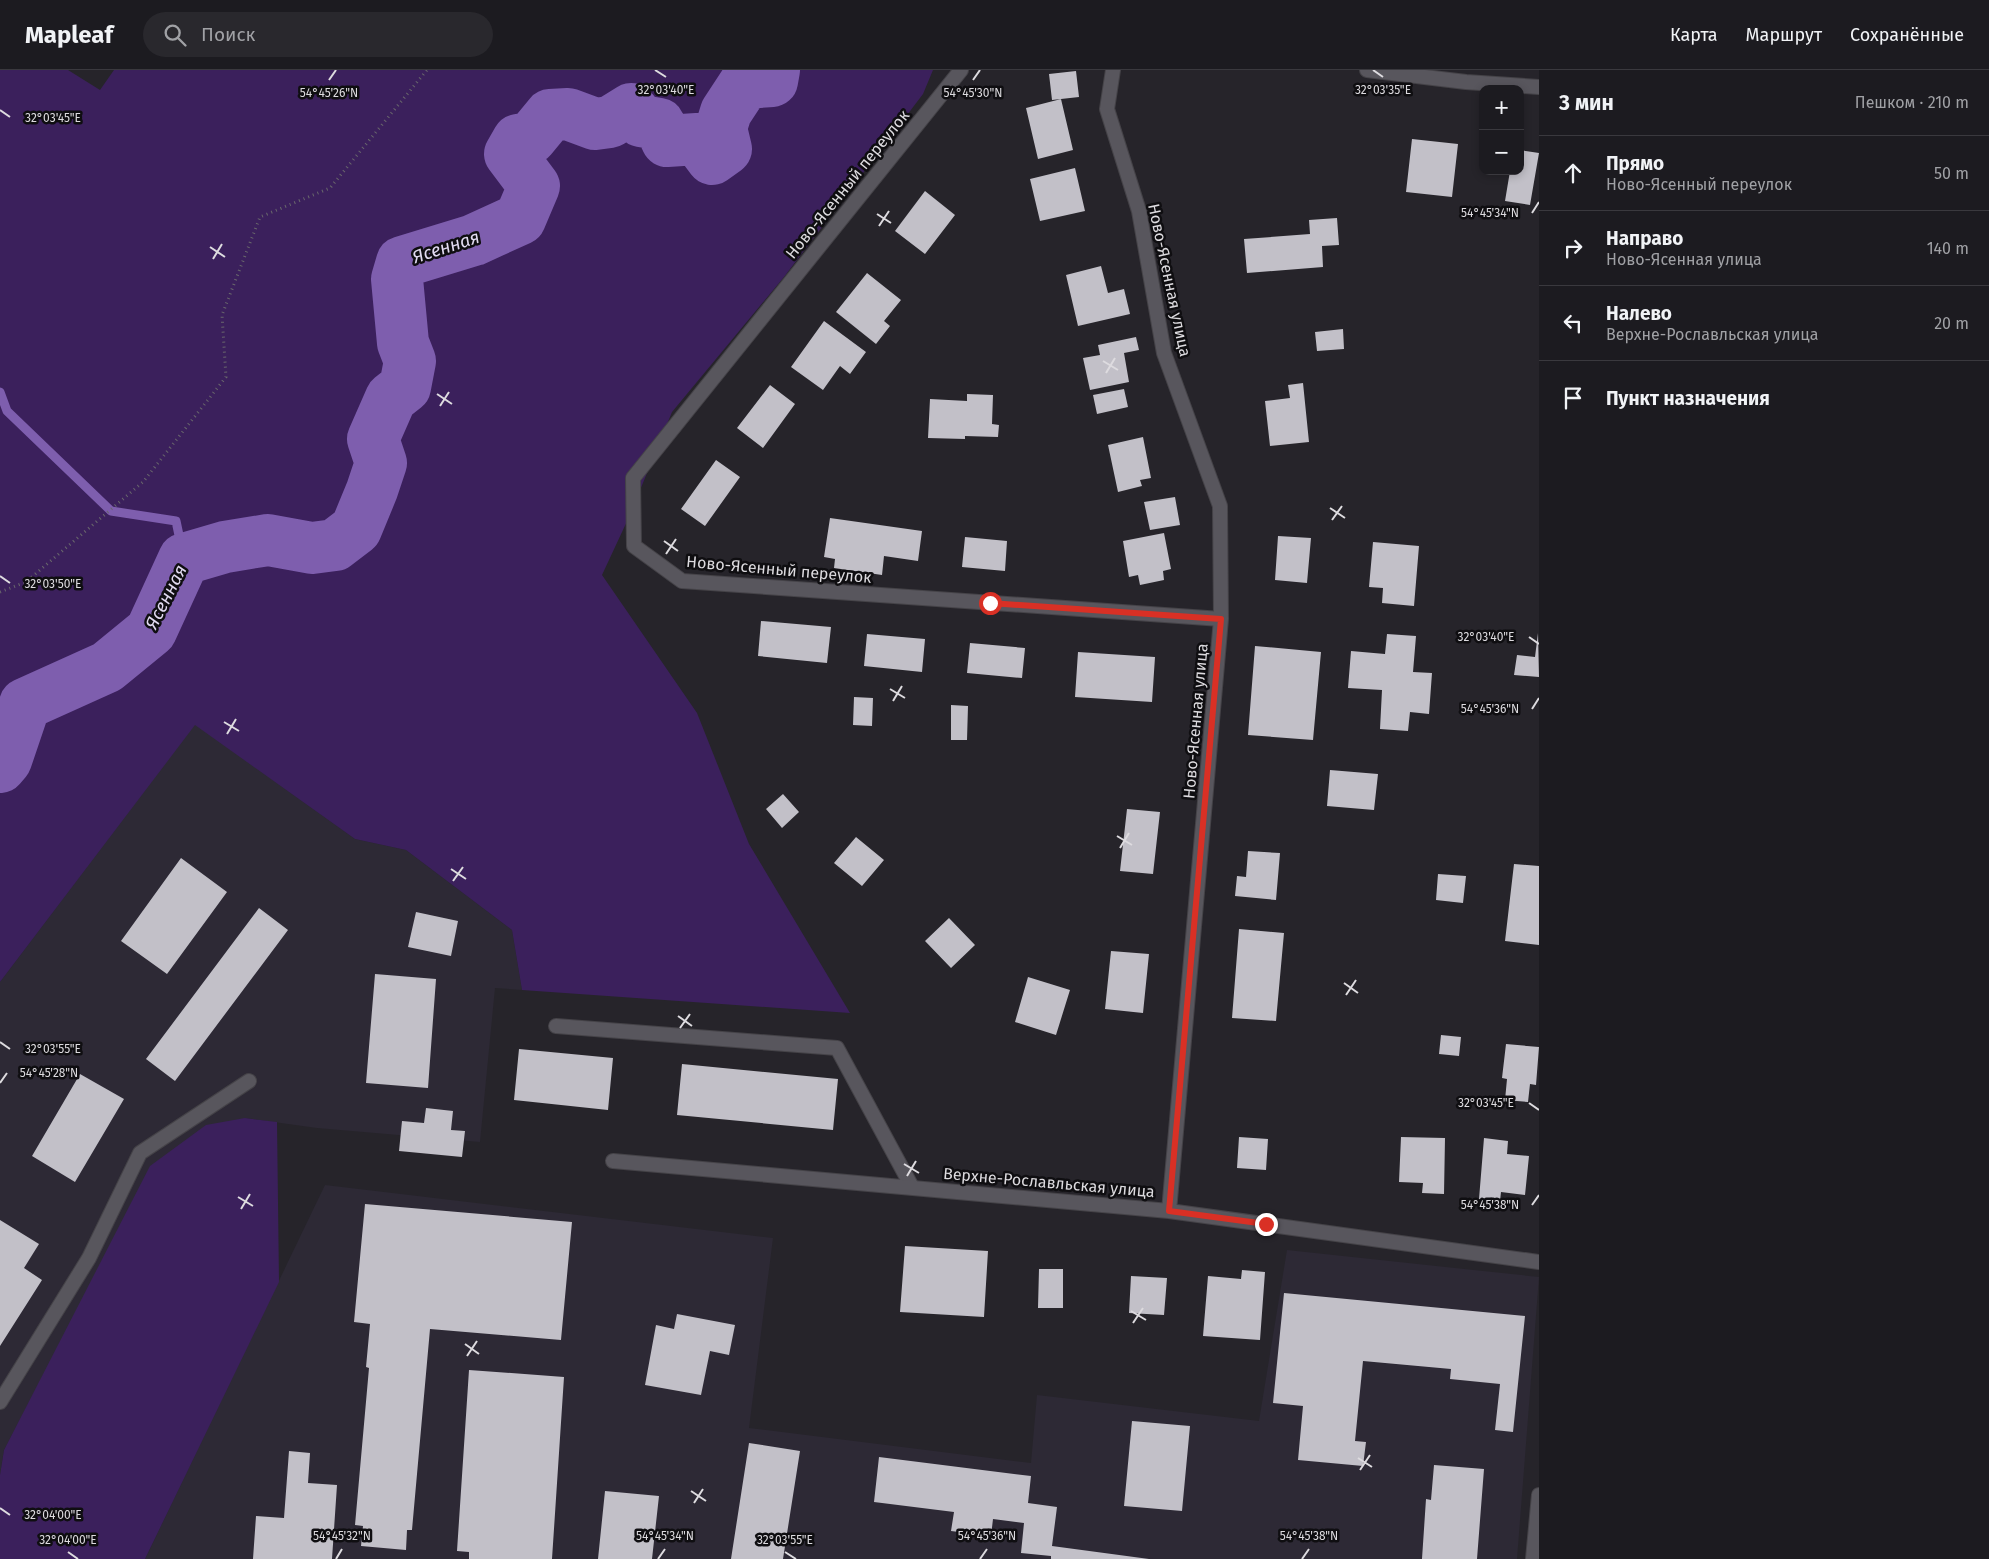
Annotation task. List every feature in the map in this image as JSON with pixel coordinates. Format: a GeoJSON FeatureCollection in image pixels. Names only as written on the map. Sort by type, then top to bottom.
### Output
{"type":"FeatureCollection","features":[{"type":"Feature","properties":{"kind":"street","name":"Ново-Ясенный переулок"},"geometry":{"type":"LineString","coordinates":[[961,70],[633,478],[634,546],[682,580],[1221,619]]}},
{"type":"Feature","properties":{"kind":"street","name":"Ново-Ясенная улица"},"geometry":{"type":"LineString","coordinates":[[1113,70],[1107,109],[1139,211],[1164,353],[1220,506],[1221,619],[1169,1211]]}},
{"type":"Feature","properties":{"kind":"street"},"geometry":{"type":"LineString","coordinates":[[1367,70],[1466,82],[1539,87]]}},
{"type":"Feature","properties":{"kind":"street"},"geometry":{"type":"LineString","coordinates":[[556,1026],[837,1048],[912,1188]]}},
{"type":"Feature","properties":{"kind":"street"},"geometry":{"type":"LineString","coordinates":[[0,1402],[89,1258],[140,1153],[249,1081]]}},
{"type":"Feature","properties":{"kind":"street","name":"Верхне-Рославльская улица"},"geometry":{"type":"LineString","coordinates":[[613,1161],[1169,1211],[1539,1262]]}},
{"type":"Feature","properties":{"kind":"street"},"geometry":{"type":"LineString","coordinates":[[1532,1559],[1539,1495]]}},
{"type":"Feature","properties":{"kind":"path"},"geometry":{"type":"LineString","coordinates":[[0,592],[26,582],[143,482],[226,377],[222,315],[260,217],[330,188],[427,70]]}},
{"type":"Feature","properties":{"kind":"shaded area"},"geometry":{"type":"Polygon","coordinates":[[[0,70],[68,70],[100,90],[114,70],[933,70],[923,94],[784,277],[672,412],[629,517],[602,575],[697,713],[749,844],[850,1013],[522,990],[512,930],[406,850],[355,839],[195,725],[0,982],[0,70]]]}},
{"type":"Feature","properties":{"kind":"shaded area"},"geometry":{"type":"Polygon","coordinates":[[[195,724],[355,839],[406,850],[512,930],[522,990],[495,988],[480,1142],[317,1128],[245,1118],[57,1349],[4,1450],[0,1475],[0,982],[195,724]]]}},
{"type":"Feature","properties":{"kind":"shaded area"},"geometry":{"type":"Polygon","coordinates":[[[245,1118],[277,1122],[279,1282],[145,1559],[0,1559],[0,1475],[4,1450],[150,1166],[206,1125],[245,1118]]]}},
{"type":"Feature","properties":{"kind":"shaded area"},"geometry":{"type":"Polygon","coordinates":[[[325,1185],[773,1238],[749,1428],[1031,1463],[1037,1395],[1259,1421],[1287,1250],[1539,1277],[1517,1559],[145,1559],[325,1185]]]}},
{"type":"Feature","properties":{"kind":"building"},"geometry":{"type":"Polygon","coordinates":[[[1076,71],[1079,97],[1052,100],[1049,74],[1076,71]]]}},
{"type":"Feature","properties":{"kind":"building"},"geometry":{"type":"Polygon","coordinates":[[[1061,99],[1073,150],[1038,159],[1026,108],[1061,99]]]}},
{"type":"Feature","properties":{"kind":"building"},"geometry":{"type":"Polygon","coordinates":[[[1412,139],[1458,144],[1452,197],[1406,192],[1412,139]]]}},
{"type":"Feature","properties":{"kind":"building"},"geometry":{"type":"Polygon","coordinates":[[[1524,151],[1539,153],[1530,205],[1505,201],[1509,175],[1524,175],[1524,151]]]}},
{"type":"Feature","properties":{"kind":"building"},"geometry":{"type":"Polygon","coordinates":[[[1075,168],[1085,211],[1040,221],[1030,179],[1075,168]]]}},
{"type":"Feature","properties":{"kind":"building"},"geometry":{"type":"Polygon","coordinates":[[[925,191],[955,215],[925,254],[895,231],[925,191]]]}},
{"type":"Feature","properties":{"kind":"building"},"geometry":{"type":"Polygon","coordinates":[[[1337,218],[1339,245],[1322,246],[1323,267],[1247,273],[1244,239],[1310,234],[1309,220],[1337,218]]]}},
{"type":"Feature","properties":{"kind":"building"},"geometry":{"type":"Polygon","coordinates":[[[1101,266],[1108,293],[1124,289],[1130,314],[1078,326],[1066,275],[1101,266]]]}},
{"type":"Feature","properties":{"kind":"building"},"geometry":{"type":"Polygon","coordinates":[[[867,273],[901,300],[884,321],[890,326],[876,344],[836,312],[867,273]]]}},
{"type":"Feature","properties":{"kind":"building"},"geometry":{"type":"Polygon","coordinates":[[[824,321],[866,352],[850,374],[840,366],[823,390],[791,367],[824,321]]]}},
{"type":"Feature","properties":{"kind":"building"},"geometry":{"type":"Polygon","coordinates":[[[1343,329],[1344,349],[1317,351],[1315,332],[1343,329]]]}},
{"type":"Feature","properties":{"kind":"building"},"geometry":{"type":"Polygon","coordinates":[[[1136,337],[1139,350],[1124,353],[1129,382],[1090,390],[1083,358],[1100,355],[1098,345],[1136,337]]]}},
{"type":"Feature","properties":{"kind":"building"},"geometry":{"type":"Polygon","coordinates":[[[1303,383],[1309,442],[1270,446],[1265,401],[1290,398],[1288,385],[1303,383]]]}},
{"type":"Feature","properties":{"kind":"building"},"geometry":{"type":"Polygon","coordinates":[[[770,385],[795,404],[763,448],[737,428],[770,385]]]}},
{"type":"Feature","properties":{"kind":"building"},"geometry":{"type":"Polygon","coordinates":[[[1124,389],[1128,407],[1097,414],[1093,395],[1124,389]]]}},
{"type":"Feature","properties":{"kind":"building"},"geometry":{"type":"Polygon","coordinates":[[[967,394],[993,395],[992,424],[999,425],[998,437],[965,436],[965,439],[928,438],[930,399],[967,401],[967,394]]]}},
{"type":"Feature","properties":{"kind":"building"},"geometry":{"type":"Polygon","coordinates":[[[1143,437],[1151,478],[1140,480],[1142,486],[1118,492],[1108,445],[1143,437]]]}},
{"type":"Feature","properties":{"kind":"building"},"geometry":{"type":"Polygon","coordinates":[[[716,460],[740,477],[705,526],[681,509],[716,460]]]}},
{"type":"Feature","properties":{"kind":"building"},"geometry":{"type":"Polygon","coordinates":[[[1175,497],[1180,525],[1150,530],[1144,502],[1175,497]]]}},
{"type":"Feature","properties":{"kind":"building"},"geometry":{"type":"Polygon","coordinates":[[[830,518],[922,531],[918,561],[884,556],[882,575],[834,568],[835,559],[824,557],[830,518]]]}},
{"type":"Feature","properties":{"kind":"building"},"geometry":{"type":"Polygon","coordinates":[[[1164,533],[1171,569],[1163,571],[1164,580],[1140,585],[1138,575],[1129,577],[1123,541],[1164,533]]]}},
{"type":"Feature","properties":{"kind":"building"},"geometry":{"type":"Polygon","coordinates":[[[1278,536],[1311,538],[1307,583],[1275,580],[1278,536]]]}},
{"type":"Feature","properties":{"kind":"building"},"geometry":{"type":"Polygon","coordinates":[[[965,537],[1007,541],[1005,571],[962,567],[965,537]]]}},
{"type":"Feature","properties":{"kind":"building"},"geometry":{"type":"Polygon","coordinates":[[[1373,542],[1419,546],[1414,606],[1382,603],[1383,588],[1369,587],[1373,542]]]}},
{"type":"Feature","properties":{"kind":"building"},"geometry":{"type":"Polygon","coordinates":[[[761,621],[831,627],[827,663],[758,656],[761,621]]]}},
{"type":"Feature","properties":{"kind":"building"},"geometry":{"type":"Polygon","coordinates":[[[1538,633],[1539,677],[1514,675],[1517,655],[1535,657],[1538,633]]]}},
{"type":"Feature","properties":{"kind":"building"},"geometry":{"type":"Polygon","coordinates":[[[867,634],[925,639],[922,672],[864,666],[867,634]]]}},
{"type":"Feature","properties":{"kind":"building"},"geometry":{"type":"Polygon","coordinates":[[[1387,634],[1416,636],[1413,672],[1432,673],[1429,714],[1410,712],[1408,731],[1380,729],[1382,690],[1348,688],[1351,651],[1385,654],[1387,634]]]}},
{"type":"Feature","properties":{"kind":"building"},"geometry":{"type":"Polygon","coordinates":[[[970,643],[1025,648],[1022,678],[967,673],[970,643]]]}},
{"type":"Feature","properties":{"kind":"building"},"geometry":{"type":"Polygon","coordinates":[[[1255,646],[1321,652],[1313,740],[1248,735],[1255,646]]]}},
{"type":"Feature","properties":{"kind":"building"},"geometry":{"type":"Polygon","coordinates":[[[1078,652],[1155,657],[1152,702],[1075,697],[1078,652]]]}},
{"type":"Feature","properties":{"kind":"building"},"geometry":{"type":"Polygon","coordinates":[[[854,697],[873,698],[872,726],[853,725],[854,697]]]}},
{"type":"Feature","properties":{"kind":"building"},"geometry":{"type":"Polygon","coordinates":[[[951,705],[968,706],[967,740],[951,740],[951,705]]]}},
{"type":"Feature","properties":{"kind":"building"},"geometry":{"type":"Polygon","coordinates":[[[1330,770],[1378,774],[1374,810],[1327,806],[1330,770]]]}},
{"type":"Feature","properties":{"kind":"building"},"geometry":{"type":"Polygon","coordinates":[[[783,794],[799,812],[782,828],[766,809],[783,794]]]}},
{"type":"Feature","properties":{"kind":"building"},"geometry":{"type":"Polygon","coordinates":[[[1127,809],[1160,812],[1153,874],[1120,871],[1127,809]]]}},
{"type":"Feature","properties":{"kind":"building"},"geometry":{"type":"Polygon","coordinates":[[[856,837],[884,860],[862,886],[834,863],[856,837]]]}},
{"type":"Feature","properties":{"kind":"building"},"geometry":{"type":"Polygon","coordinates":[[[1248,851],[1280,853],[1276,900],[1235,896],[1237,876],[1246,877],[1248,851]]]}},
{"type":"Feature","properties":{"kind":"building"},"geometry":{"type":"Polygon","coordinates":[[[181,858],[227,892],[167,974],[121,941],[181,858]]]}},
{"type":"Feature","properties":{"kind":"building"},"geometry":{"type":"Polygon","coordinates":[[[1514,864],[1539,866],[1539,945],[1505,941],[1514,864]]]}},
{"type":"Feature","properties":{"kind":"building"},"geometry":{"type":"Polygon","coordinates":[[[1438,874],[1466,876],[1463,903],[1436,900],[1438,874]]]}},
{"type":"Feature","properties":{"kind":"building"},"geometry":{"type":"Polygon","coordinates":[[[259,908],[288,930],[175,1081],[146,1059],[259,908]]]}},
{"type":"Feature","properties":{"kind":"building"},"geometry":{"type":"Polygon","coordinates":[[[416,912],[458,921],[451,956],[408,947],[416,912]]]}},
{"type":"Feature","properties":{"kind":"building"},"geometry":{"type":"Polygon","coordinates":[[[949,918],[975,945],[951,968],[925,941],[949,918]]]}},
{"type":"Feature","properties":{"kind":"building"},"geometry":{"type":"Polygon","coordinates":[[[1239,929],[1284,933],[1276,1021],[1232,1018],[1239,929]]]}},
{"type":"Feature","properties":{"kind":"building"},"geometry":{"type":"Polygon","coordinates":[[[1111,951],[1149,954],[1143,1013],[1105,1009],[1111,951]]]}},
{"type":"Feature","properties":{"kind":"building"},"geometry":{"type":"Polygon","coordinates":[[[375,974],[436,979],[428,1088],[366,1083],[375,974]]]}},
{"type":"Feature","properties":{"kind":"building"},"geometry":{"type":"Polygon","coordinates":[[[1028,977],[1070,990],[1056,1035],[1015,1022],[1028,977]]]}},
{"type":"Feature","properties":{"kind":"building"},"geometry":{"type":"Polygon","coordinates":[[[1441,1035],[1461,1037],[1459,1056],[1439,1054],[1441,1035]]]}},
{"type":"Feature","properties":{"kind":"building"},"geometry":{"type":"Polygon","coordinates":[[[1506,1044],[1539,1047],[1536,1085],[1530,1084],[1528,1102],[1505,1100],[1507,1079],[1502,1078],[1506,1044]]]}},
{"type":"Feature","properties":{"kind":"building"},"geometry":{"type":"Polygon","coordinates":[[[519,1049],[613,1058],[608,1110],[514,1100],[519,1049]]]}},
{"type":"Feature","properties":{"kind":"building"},"geometry":{"type":"Polygon","coordinates":[[[682,1064],[838,1079],[833,1130],[677,1115],[682,1064]]]}},
{"type":"Feature","properties":{"kind":"building"},"geometry":{"type":"Polygon","coordinates":[[[80,1074],[124,1099],[75,1182],[32,1156],[80,1074]]]}},
{"type":"Feature","properties":{"kind":"building"},"geometry":{"type":"Polygon","coordinates":[[[426,1108],[453,1111],[451,1130],[465,1131],[462,1157],[399,1151],[402,1121],[424,1123],[426,1108]]]}},
{"type":"Feature","properties":{"kind":"building"},"geometry":{"type":"Polygon","coordinates":[[[1239,1137],[1268,1139],[1266,1170],[1237,1168],[1239,1137]]]}},
{"type":"Feature","properties":{"kind":"building"},"geometry":{"type":"Polygon","coordinates":[[[1401,1137],[1445,1138],[1444,1194],[1422,1193],[1423,1183],[1399,1182],[1401,1137]]]}},
{"type":"Feature","properties":{"kind":"building"},"geometry":{"type":"Polygon","coordinates":[[[1484,1138],[1508,1141],[1507,1154],[1529,1156],[1525,1195],[1501,1192],[1500,1201],[1479,1199],[1484,1138]]]}},
{"type":"Feature","properties":{"kind":"building"},"geometry":{"type":"Polygon","coordinates":[[[365,1204],[572,1222],[561,1340],[430,1329],[412,1530],[407,1530],[406,1550],[361,1546],[363,1526],[355,1525],[369,1368],[366,1367],[370,1324],[354,1322],[365,1204]]]}},
{"type":"Feature","properties":{"kind":"building"},"geometry":{"type":"Polygon","coordinates":[[[0,1220],[39,1244],[24,1268],[42,1280],[0,1346],[0,1220]]]}},
{"type":"Feature","properties":{"kind":"building"},"geometry":{"type":"Polygon","coordinates":[[[905,1246],[988,1251],[984,1317],[900,1312],[905,1246]]]}},
{"type":"Feature","properties":{"kind":"building"},"geometry":{"type":"Polygon","coordinates":[[[1039,1269],[1063,1269],[1063,1308],[1038,1308],[1039,1269]]]}},
{"type":"Feature","properties":{"kind":"building"},"geometry":{"type":"Polygon","coordinates":[[[1242,1270],[1265,1272],[1260,1340],[1203,1336],[1208,1276],[1241,1279],[1242,1270]]]}},
{"type":"Feature","properties":{"kind":"building"},"geometry":{"type":"Polygon","coordinates":[[[1131,1276],[1167,1278],[1164,1315],[1129,1313],[1131,1276]]]}},
{"type":"Feature","properties":{"kind":"building"},"geometry":{"type":"Polygon","coordinates":[[[1284,1293],[1525,1316],[1513,1432],[1495,1430],[1500,1384],[1450,1379],[1451,1369],[1363,1361],[1355,1441],[1366,1442],[1363,1466],[1298,1460],[1303,1406],[1273,1403],[1284,1293]]]}},
{"type":"Feature","properties":{"kind":"building"},"geometry":{"type":"Polygon","coordinates":[[[677,1314],[735,1325],[729,1355],[710,1351],[701,1395],[645,1385],[656,1325],[674,1329],[677,1314]]]}},
{"type":"Feature","properties":{"kind":"building"},"geometry":{"type":"Polygon","coordinates":[[[469,1370],[564,1377],[552,1559],[469,1559],[469,1552],[457,1551],[469,1370]]]}},
{"type":"Feature","properties":{"kind":"building"},"geometry":{"type":"Polygon","coordinates":[[[1132,1421],[1190,1426],[1182,1511],[1124,1506],[1132,1421]]]}},
{"type":"Feature","properties":{"kind":"building"},"geometry":{"type":"Polygon","coordinates":[[[749,1443],[800,1451],[783,1559],[731,1559],[749,1443]]]}},
{"type":"Feature","properties":{"kind":"building"},"geometry":{"type":"Polygon","coordinates":[[[289,1451],[310,1453],[308,1483],[337,1485],[332,1559],[253,1559],[256,1516],[284,1518],[289,1451]]]}},
{"type":"Feature","properties":{"kind":"building"},"geometry":{"type":"Polygon","coordinates":[[[879,1457],[1031,1476],[1028,1503],[1057,1507],[1052,1546],[1149,1559],[1051,1559],[1051,1556],[1021,1553],[1024,1523],[993,1519],[991,1536],[951,1531],[954,1512],[874,1502],[879,1457]]]}},
{"type":"Feature","properties":{"kind":"building"},"geometry":{"type":"Polygon","coordinates":[[[1434,1465],[1484,1469],[1477,1559],[1422,1559],[1426,1499],[1431,1500],[1434,1465]]]}},
{"type":"Feature","properties":{"kind":"building"},"geometry":{"type":"Polygon","coordinates":[[[605,1491],[659,1496],[652,1559],[598,1559],[605,1491]]]}},
{"type":"Feature","properties":{"kind":"waterway","name":"Ясенная"},"geometry":{"type":"LineString","coordinates":[[0,767],[6,760],[25,704],[107,667],[151,631],[184,559],[225,547],[268,540],[312,548],[335,545],[356,529],[381,463],[373,439],[391,398],[405,387],[410,361],[403,343],[397,279],[402,262],[474,240],[520,219],[534,186],[510,154],[518,140],[531,138],[550,115],[568,114],[595,124],[610,122],[631,109],[641,121],[659,124],[667,141],[697,139],[712,159],[726,149],[721,128],[726,112],[745,83],[772,81],[774,70]]}},
{"type":"Feature","properties":{"kind":"waterway"},"geometry":{"type":"LineString","coordinates":[[0,392],[7,411],[111,511],[176,521],[184,559]]}},
{"type":"Feature","properties":{"kind":"route"},"geometry":{"type":"LineString","coordinates":[[990,603],[1221,619],[1169,1211],[1266,1224]]}}]}
